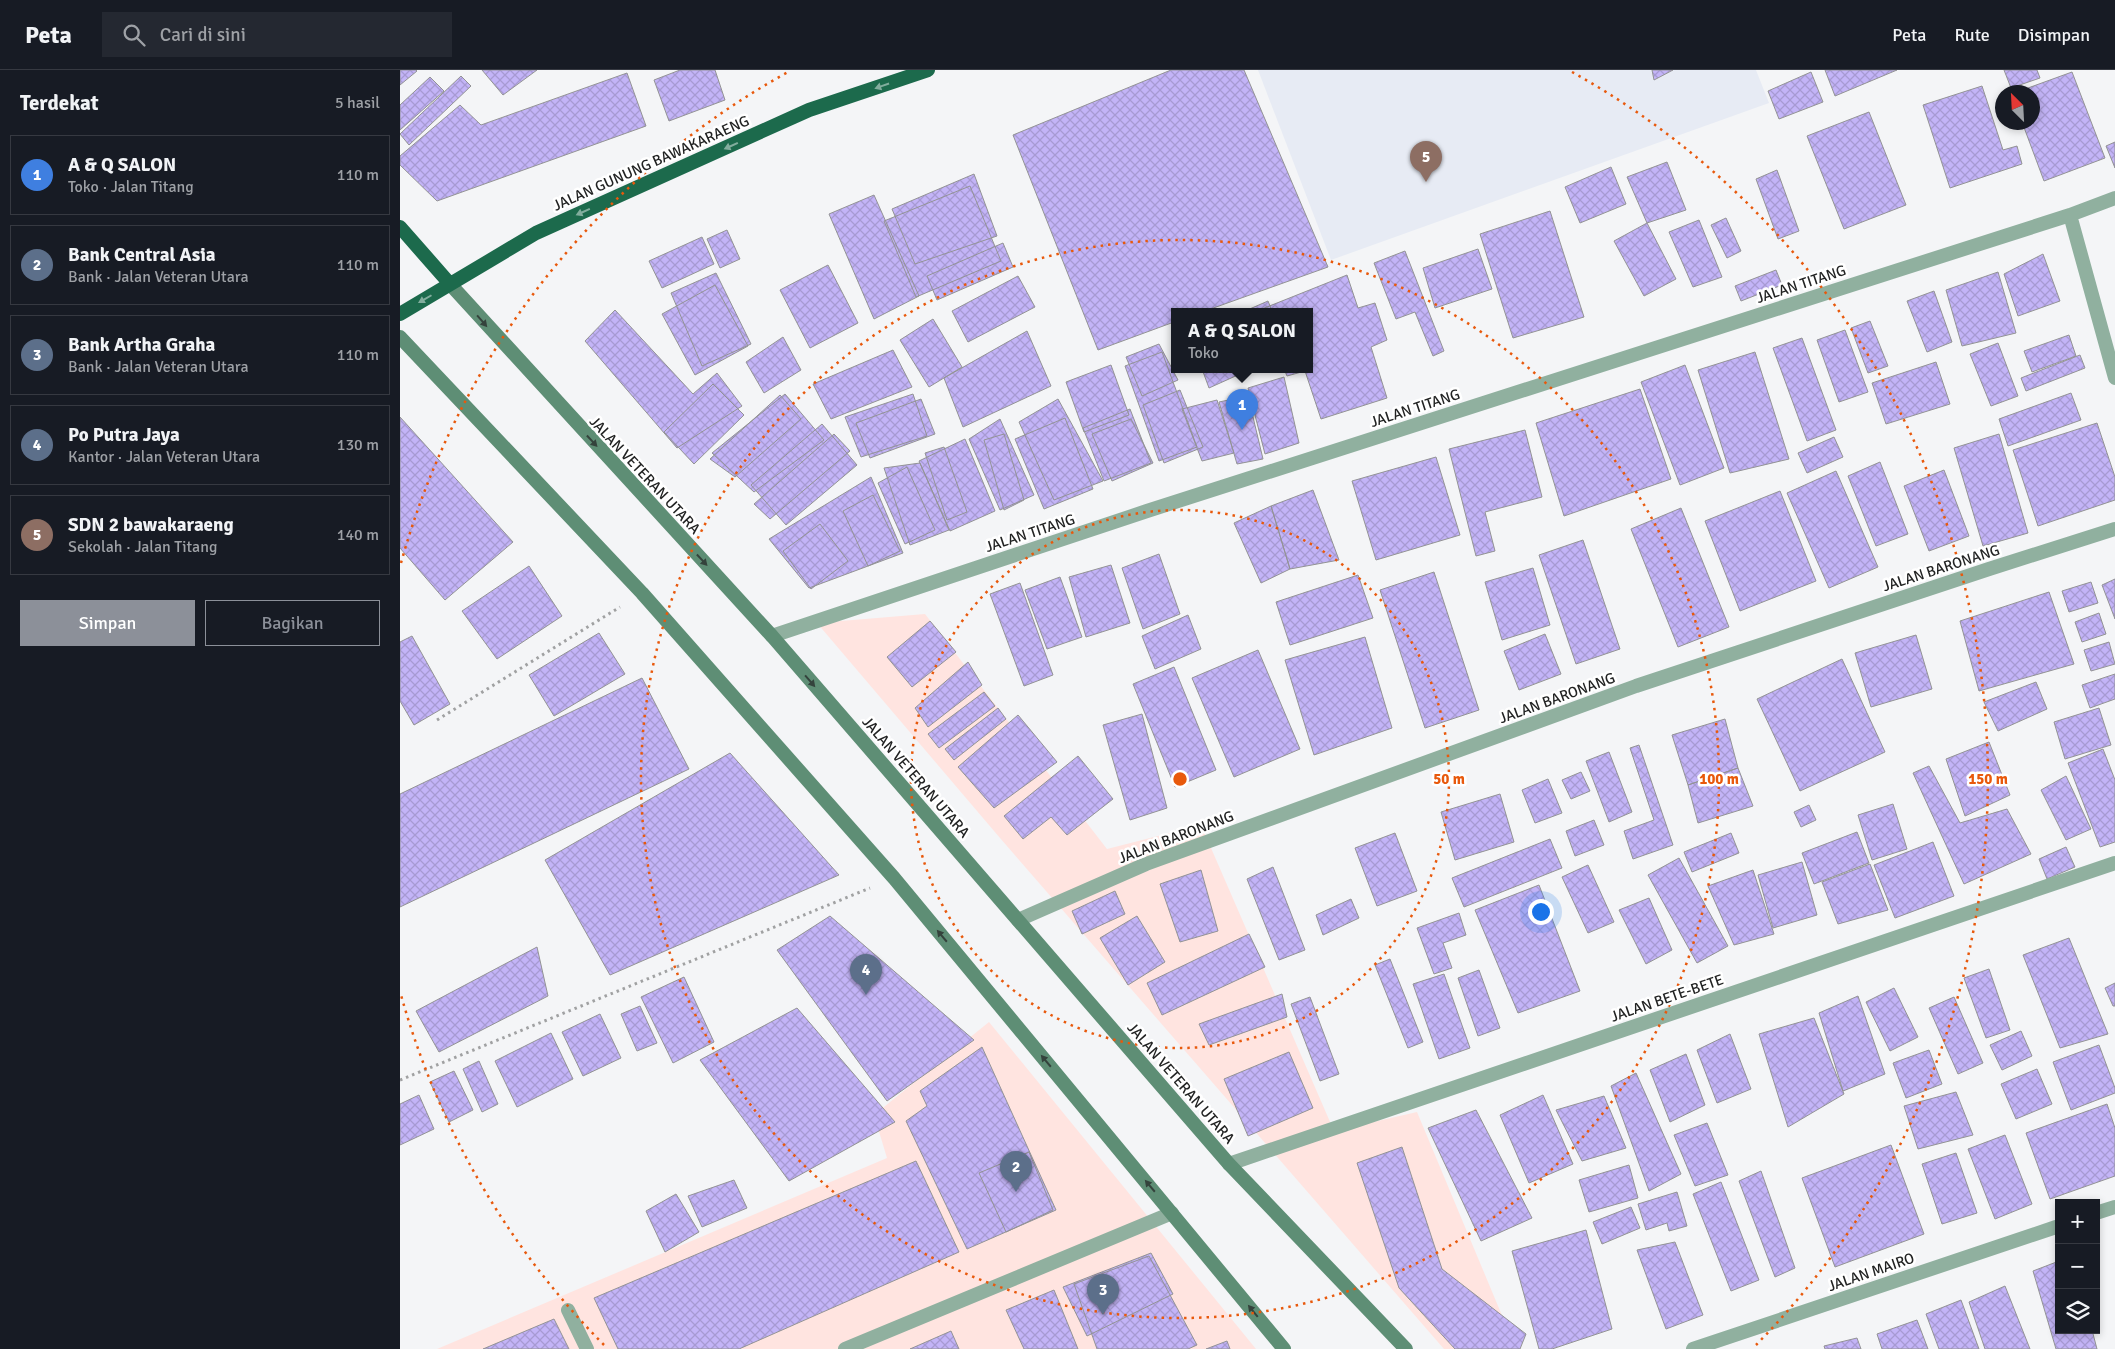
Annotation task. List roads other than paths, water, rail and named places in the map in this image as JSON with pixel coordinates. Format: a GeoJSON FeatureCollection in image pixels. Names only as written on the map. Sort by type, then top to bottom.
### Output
{"type":"FeatureCollection","features":[{"type":"Feature","properties":{"kind":"highway","name":"JALAN GUNUNG BAWAKARAENG"},"geometry":{"type":"LineString","coordinates":[[400,314],[554,224],[809,110],[928,70]]}},
{"type":"Feature","properties":{"kind":"highway","name":"JALAN VETERAN UTARA"},"geometry":{"type":"LineString","coordinates":[[400,227],[450,284]]}},
{"type":"Feature","properties":{"kind":"main road","name":"JALAN VETERAN UTARA"},"geometry":{"type":"LineString","coordinates":[[450,284],[772,636],[1229,1164],[1406,1349]]}},
{"type":"Feature","properties":{"kind":"main road"},"geometry":{"type":"LineString","coordinates":[[400,337],[642,593],[894,878],[1284,1349]]}},
{"type":"Feature","properties":{"kind":"street","name":"JALAN TITANG"},"geometry":{"type":"LineString","coordinates":[[772,636],[1147,511],[2070,215],[2115,198]]}},
{"type":"Feature","properties":{"kind":"street"},"geometry":{"type":"LineString","coordinates":[[2070,215],[2115,378]]}},
{"type":"Feature","properties":{"kind":"street","name":"JALAN BARONANG"},"geometry":{"type":"LineString","coordinates":[[1018,920],[1146,864],[1636,686],[2115,529]]}},
{"type":"Feature","properties":{"kind":"street","name":"JALAN BETE-BETE"},"geometry":{"type":"LineString","coordinates":[[1229,1164],[2115,863]]}},
{"type":"Feature","properties":{"kind":"street"},"geometry":{"type":"LineString","coordinates":[[2100,1213],[2115,1207]]}},
{"type":"Feature","properties":{"kind":"street"},"geometry":{"type":"LineString","coordinates":[[845,1349],[1172,1213]]}},
{"type":"Feature","properties":{"kind":"street","name":"JALAN MAIRO"},"geometry":{"type":"LineString","coordinates":[[1693,1349],[2055,1227]]}},
{"type":"Feature","properties":{"kind":"street"},"geometry":{"type":"LineString","coordinates":[[568,1310],[587,1349]]}},
{"type":"Feature","properties":{"kind":"place","name":"SDN 2 bawakaraeng"},"geometry":{"type":"Point","coordinates":[1426,182]}},
{"type":"Feature","properties":{"kind":"place","name":"A & Q SALON"},"geometry":{"type":"Point","coordinates":[1242,430]}},
{"type":"Feature","properties":{"kind":"place","name":"Po Putra Jaya"},"geometry":{"type":"Point","coordinates":[866,995]}},
{"type":"Feature","properties":{"kind":"place","name":"Bank Central Asia"},"geometry":{"type":"Point","coordinates":[1016,1192]}},
{"type":"Feature","properties":{"kind":"place","name":"Bank Artha Graha"},"geometry":{"type":"Point","coordinates":[1103,1315]}}]}
